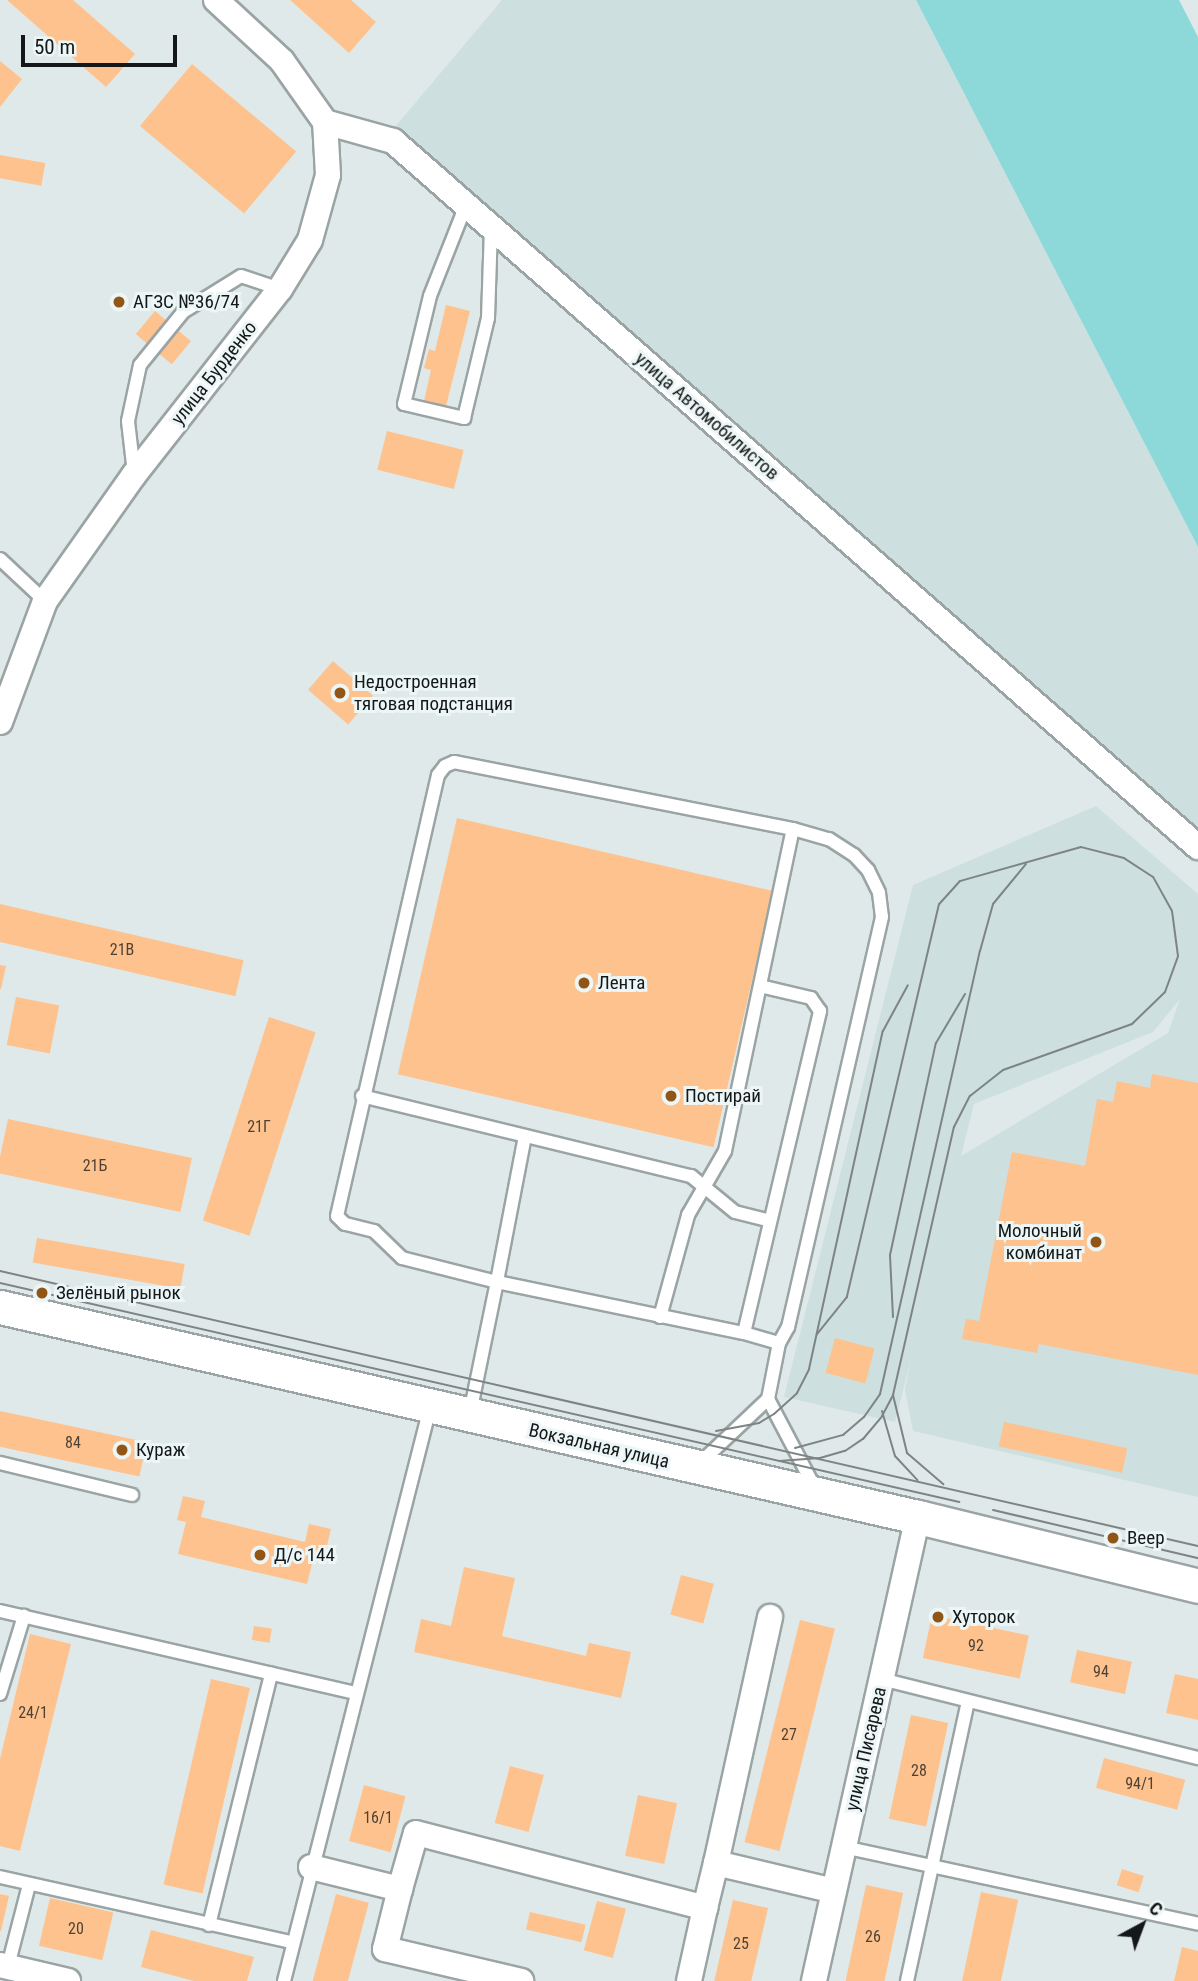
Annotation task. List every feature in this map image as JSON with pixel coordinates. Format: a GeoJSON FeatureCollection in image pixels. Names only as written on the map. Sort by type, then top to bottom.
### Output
{"type":"FeatureCollection","features":[{"type":"Feature","properties":{"kind":"main road","name":"Вокзальная улица"},"geometry":{"type":"LineString","coordinates":[[0,1307],[469,1417],[918,1517],[1198,1586]]}},
{"type":"Feature","properties":{"kind":"street"},"geometry":{"type":"LineString","coordinates":[[216,0],[282,61],[326,122]]}},
{"type":"Feature","properties":{"kind":"street","name":"улица Автомобилистов"},"geometry":{"type":"LineString","coordinates":[[326,122],[393,141],[1198,847]]}},
{"type":"Feature","properties":{"kind":"street","name":"улица Бурденко"},"geometry":{"type":"LineString","coordinates":[[0,722],[45,601],[134,475],[280,289],[310,240],[325,188],[326,122]]}},
{"type":"Feature","properties":{"kind":"street","name":"улица Писарева"},"geometry":{"type":"LineString","coordinates":[[814,1981],[918,1517]]}},
{"type":"Feature","properties":{"kind":"street"},"geometry":{"type":"LineString","coordinates":[[690,1981],[770,1617]]}},
{"type":"Feature","properties":{"kind":"street"},"geometry":{"type":"LineString","coordinates":[[521,1981],[385,1949],[416,1833],[705,1908]]}},
{"type":"Feature","properties":{"kind":"street"},"geometry":{"type":"LineString","coordinates":[[716,1863],[834,1891]]}},
{"type":"Feature","properties":{"kind":"street"},"geometry":{"type":"LineString","coordinates":[[311,1867],[400,1889]]}},
{"type":"Feature","properties":{"kind":"street"},"geometry":{"type":"LineString","coordinates":[[4,1966],[67,1981]]}},
{"type":"Feature","properties":{"kind":"lane"},"geometry":{"type":"LineString","coordinates":[[466,205],[430,296],[404,404],[464,418],[488,318],[491,226]]}},
{"type":"Feature","properties":{"kind":"lane"},"geometry":{"type":"LineString","coordinates":[[134,475],[128,421],[140,365],[183,312],[241,276],[280,289]]}},
{"type":"Feature","properties":{"kind":"lane"},"geometry":{"type":"LineString","coordinates":[[0,559],[45,601]]}},
{"type":"Feature","properties":{"kind":"lane"},"geometry":{"type":"LineString","coordinates":[[695,1468],[768,1399],[779,1343],[788,1327],[882,917],[879,893],[869,870],[854,855],[829,839],[793,829],[454,762],[445,766],[438,775],[362,1096],[337,1216],[340,1222],[374,1231],[402,1258],[496,1282],[744,1333],[779,1343]]}},
{"type":"Feature","properties":{"kind":"lane"},"geometry":{"type":"LineString","coordinates":[[660,1317],[688,1215],[725,1151],[793,829]]}},
{"type":"Feature","properties":{"kind":"lane"},"geometry":{"type":"LineString","coordinates":[[744,1333],[820,1012],[811,998],[760,986]]}},
{"type":"Feature","properties":{"kind":"lane"},"geometry":{"type":"LineString","coordinates":[[362,1096],[691,1176],[705,1186],[718,1202],[735,1212],[770,1221]]}},
{"type":"Feature","properties":{"kind":"lane"},"geometry":{"type":"LineString","coordinates":[[469,1417],[525,1136]]}},
{"type":"Feature","properties":{"kind":"lane"},"geometry":{"type":"LineString","coordinates":[[768,1399],[819,1495]]}},
{"type":"Feature","properties":{"kind":"lane"},"geometry":{"type":"LineString","coordinates":[[284,1981],[354,1693],[430,1408]]}},
{"type":"Feature","properties":{"kind":"lane"},"geometry":{"type":"LineString","coordinates":[[0,1463],[132,1495]]}},
{"type":"Feature","properties":{"kind":"lane"},"geometry":{"type":"LineString","coordinates":[[0,1611],[354,1693]]}},
{"type":"Feature","properties":{"kind":"lane"},"geometry":{"type":"LineString","coordinates":[[0,1695],[24,1616]]}},
{"type":"Feature","properties":{"kind":"lane"},"geometry":{"type":"LineString","coordinates":[[208,1924],[271,1674]]}},
{"type":"Feature","properties":{"kind":"lane"},"geometry":{"type":"LineString","coordinates":[[881,1679],[1198,1758]]}},
{"type":"Feature","properties":{"kind":"lane"},"geometry":{"type":"LineString","coordinates":[[907,1981],[968,1702]]}},
{"type":"Feature","properties":{"kind":"lane"},"geometry":{"type":"LineString","coordinates":[[844,1847],[932,1863],[1198,1924]]}},
{"type":"Feature","properties":{"kind":"lane"},"geometry":{"type":"LineString","coordinates":[[0,1877],[292,1942]]}},
{"type":"Feature","properties":{"kind":"lane"},"geometry":{"type":"LineString","coordinates":[[4,1966],[29,1885]]}},
{"type":"Feature","properties":{"kind":"shaded area"},"geometry":{"type":"Polygon","coordinates":[[[502,0],[916,0],[1198,547],[1198,831],[395,127],[502,0]]]}},
{"type":"Feature","properties":{"kind":"shaded area"},"geometry":{"type":"Polygon","coordinates":[[[916,0],[1179,0],[1198,37],[1198,547],[916,0]]]}},
{"type":"Feature","properties":{"kind":"shaded area"},"geometry":{"type":"Polygon","coordinates":[[[1096,806],[1198,894],[1198,1497],[913,1431],[905,1390],[911,1359],[895,1422],[784,1397],[913,885],[1096,806]],[[1180,999],[1153,1032],[974,1104],[961,1156],[1168,1033],[1180,999]]]}},
{"type":"Feature","properties":{"kind":"building"},"geometry":{"type":"Polygon","coordinates":[[[7,0],[73,0],[135,54],[106,87],[7,0]]]}},
{"type":"Feature","properties":{"kind":"building"},"geometry":{"type":"Polygon","coordinates":[[[290,0],[351,0],[376,22],[349,53],[290,0]]]}},
{"type":"Feature","properties":{"kind":"building"},"geometry":{"type":"Polygon","coordinates":[[[0,61],[22,79],[0,107],[0,61]]]}},
{"type":"Feature","properties":{"kind":"building"},"geometry":{"type":"Polygon","coordinates":[[[192,64],[296,151],[244,213],[140,126],[192,64]]]}},
{"type":"Feature","properties":{"kind":"building"},"geometry":{"type":"Polygon","coordinates":[[[0,155],[45,163],[41,186],[0,178],[0,155]]]}},
{"type":"Feature","properties":{"kind":"building"},"geometry":{"type":"Polygon","coordinates":[[[446,305],[470,311],[446,406],[424,401],[431,370],[424,368],[429,349],[435,351],[446,305]]]}},
{"type":"Feature","properties":{"kind":"building"},"geometry":{"type":"Polygon","coordinates":[[[155,311],[191,341],[172,364],[136,334],[155,311]]]}},
{"type":"Feature","properties":{"kind":"building"},"geometry":{"type":"Polygon","coordinates":[[[387,431],[464,450],[454,489],[377,470],[387,431]]]}},
{"type":"Feature","properties":{"kind":"building","name":"Недостроенная тяговая подстанция"},"geometry":{"type":"Polygon","coordinates":[[[333,661],[373,696],[348,724],[308,690],[333,661]]]}},
{"type":"Feature","properties":{"kind":"building","name":"Лента"},"geometry":{"type":"Polygon","coordinates":[[[457,818],[773,891],[714,1147],[398,1074],[457,818]]]}},
{"type":"Feature","properties":{"kind":"building"},"geometry":{"type":"Polygon","coordinates":[[[0,904],[244,960],[235,996],[0,942],[0,904]]]}},
{"type":"Feature","properties":{"kind":"building"},"geometry":{"type":"Polygon","coordinates":[[[0,965],[6,966],[1,989],[0,989],[0,965]]]}},
{"type":"Feature","properties":{"kind":"building"},"geometry":{"type":"Polygon","coordinates":[[[16,997],[59,1005],[50,1053],[7,1045],[16,997]]]}},
{"type":"Feature","properties":{"kind":"building"},"geometry":{"type":"Polygon","coordinates":[[[269,1017],[316,1032],[249,1236],[203,1221],[269,1017]]]}},
{"type":"Feature","properties":{"kind":"building","name":"Молочный комбинат"},"geometry":{"type":"Polygon","coordinates":[[[1152,1074],[1198,1083],[1198,1375],[1039,1344],[1037,1353],[962,1339],[966,1319],[979,1321],[1012,1152],[1085,1166],[1097,1099],[1113,1102],[1117,1081],[1150,1088],[1152,1074]]]}},
{"type":"Feature","properties":{"kind":"building"},"geometry":{"type":"Polygon","coordinates":[[[8,1119],[192,1158],[180,1212],[0,1174],[0,1157],[8,1119]]]}},
{"type":"Feature","properties":{"kind":"building"},"geometry":{"type":"Polygon","coordinates":[[[37,1238],[185,1264],[180,1289],[33,1263],[37,1238]]]}},
{"type":"Feature","properties":{"kind":"building"},"geometry":{"type":"Polygon","coordinates":[[[835,1338],[875,1349],[865,1383],[826,1373],[835,1338]]]}},
{"type":"Feature","properties":{"kind":"building"},"geometry":{"type":"Polygon","coordinates":[[[0,1411],[147,1442],[139,1476],[0,1447],[0,1411]]]}},
{"type":"Feature","properties":{"kind":"building"},"geometry":{"type":"Polygon","coordinates":[[[1004,1422],[1127,1448],[1122,1473],[999,1446],[1004,1422]]]}},
{"type":"Feature","properties":{"kind":"building"},"geometry":{"type":"Polygon","coordinates":[[[183,1496],[205,1501],[201,1517],[305,1542],[309,1524],[331,1529],[325,1554],[315,1552],[307,1584],[178,1554],[186,1522],[177,1520],[183,1496]]]}},
{"type":"Feature","properties":{"kind":"building"},"geometry":{"type":"Polygon","coordinates":[[[464,1567],[515,1578],[502,1636],[586,1656],[589,1643],[631,1652],[621,1698],[414,1652],[421,1619],[451,1626],[464,1567]]]}},
{"type":"Feature","properties":{"kind":"building"},"geometry":{"type":"Polygon","coordinates":[[[681,1575],[714,1584],[703,1623],[670,1615],[681,1575]]]}},
{"type":"Feature","properties":{"kind":"building"},"geometry":{"type":"Polygon","coordinates":[[[932,1615],[1029,1636],[1020,1679],[923,1658],[932,1615]]]}},
{"type":"Feature","properties":{"kind":"building"},"geometry":{"type":"Polygon","coordinates":[[[800,1620],[835,1629],[780,1851],[745,1842],[800,1620]]]}},
{"type":"Feature","properties":{"kind":"building"},"geometry":{"type":"Polygon","coordinates":[[[254,1626],[272,1629],[270,1643],[252,1640],[254,1626]]]}},
{"type":"Feature","properties":{"kind":"building"},"geometry":{"type":"Polygon","coordinates":[[[30,1634],[71,1644],[20,1851],[0,1846],[0,1759],[30,1634]]]}},
{"type":"Feature","properties":{"kind":"building"},"geometry":{"type":"Polygon","coordinates":[[[1077,1650],[1132,1662],[1125,1694],[1070,1682],[1077,1650]]]}},
{"type":"Feature","properties":{"kind":"building"},"geometry":{"type":"Polygon","coordinates":[[[1175,1674],[1198,1679],[1198,1720],[1166,1713],[1175,1674]]]}},
{"type":"Feature","properties":{"kind":"building"},"geometry":{"type":"Polygon","coordinates":[[[211,1679],[250,1688],[203,1894],[164,1885],[211,1679]]]}},
{"type":"Feature","properties":{"kind":"building"},"geometry":{"type":"Polygon","coordinates":[[[911,1715],[948,1723],[926,1827],[889,1819],[911,1715]]]}},
{"type":"Feature","properties":{"kind":"building"},"geometry":{"type":"Polygon","coordinates":[[[1104,1758],[1185,1780],[1177,1810],[1096,1788],[1104,1758]]]}},
{"type":"Feature","properties":{"kind":"building"},"geometry":{"type":"Polygon","coordinates":[[[510,1766],[544,1775],[529,1832],[495,1823],[510,1766]]]}},
{"type":"Feature","properties":{"kind":"building"},"geometry":{"type":"Polygon","coordinates":[[[364,1785],[406,1796],[391,1852],[349,1841],[364,1785]]]}},
{"type":"Feature","properties":{"kind":"building"},"geometry":{"type":"Polygon","coordinates":[[[638,1795],[677,1803],[664,1864],[625,1856],[638,1795]]]}},
{"type":"Feature","properties":{"kind":"building"},"geometry":{"type":"Polygon","coordinates":[[[1122,1869],[1144,1876],[1139,1892],[1117,1885],[1122,1869]]]}},
{"type":"Feature","properties":{"kind":"building"},"geometry":{"type":"Polygon","coordinates":[[[866,1885],[903,1893],[884,1981],[846,1981],[866,1885]]]}},
{"type":"Feature","properties":{"kind":"building"},"geometry":{"type":"Polygon","coordinates":[[[981,1892],[1018,1900],[1001,1981],[962,1981],[981,1892]]]}},
{"type":"Feature","properties":{"kind":"building"},"geometry":{"type":"Polygon","coordinates":[[[0,1894],[9,1896],[1,1931],[0,1931],[0,1894]]]}},
{"type":"Feature","properties":{"kind":"building"},"geometry":{"type":"Polygon","coordinates":[[[336,1894],[369,1903],[348,1981],[313,1981],[336,1894]]]}},
{"type":"Feature","properties":{"kind":"building"},"geometry":{"type":"Polygon","coordinates":[[[50,1898],[113,1913],[102,1960],[39,1946],[50,1898]]]}},
{"type":"Feature","properties":{"kind":"building"},"geometry":{"type":"Polygon","coordinates":[[[733,1900],[768,1908],[751,1981],[714,1981],[733,1900]]]}},
{"type":"Feature","properties":{"kind":"building"},"geometry":{"type":"Polygon","coordinates":[[[597,1901],[626,1909],[613,1958],[584,1950],[597,1901]]]}},
{"type":"Feature","properties":{"kind":"building"},"geometry":{"type":"Polygon","coordinates":[[[530,1912],[586,1925],[581,1942],[526,1930],[530,1912]]]}},
{"type":"Feature","properties":{"kind":"building"},"geometry":{"type":"Polygon","coordinates":[[[151,1930],[254,1957],[247,1981],[194,1981],[141,1967],[151,1930]]]}},
{"type":"Feature","properties":{"kind":"building"},"geometry":{"type":"Polygon","coordinates":[[[1182,1947],[1198,1951],[1198,1981],[1174,1981],[1182,1947]]]}},
{"type":"Feature","properties":{"kind":"tram line"},"geometry":{"type":"LineString","coordinates":[[779,1461],[820,1458],[845,1451],[863,1439],[882,1416],[893,1395],[954,1127],[970,1096],[1003,1070],[1132,1024],[1165,992],[1178,956],[1172,911],[1153,877],[1124,858],[1081,847],[960,881],[939,904],[847,1297],[817,1334]]}},
{"type":"Feature","properties":{"kind":"tram line"},"geometry":{"type":"LineString","coordinates":[[795,1448],[843,1435],[864,1417],[880,1394],[980,951],[993,904],[1026,864]]}},
{"type":"Feature","properties":{"kind":"tram line"},"geometry":{"type":"LineString","coordinates":[[716,1431],[759,1423],[774,1414],[797,1393],[809,1369],[883,1031],[908,985]]}},
{"type":"Feature","properties":{"kind":"tram line"},"geometry":{"type":"LineString","coordinates":[[893,1317],[890,1255],[936,1043],[965,994]]}},
{"type":"Feature","properties":{"kind":"tram line"},"geometry":{"type":"LineString","coordinates":[[0,1271],[1198,1546]]}},
{"type":"Feature","properties":{"kind":"tram line"},"geometry":{"type":"LineString","coordinates":[[0,1283],[959,1502]]}},
{"type":"Feature","properties":{"kind":"tram line"},"geometry":{"type":"LineString","coordinates":[[893,1395],[907,1453],[943,1484]]}},
{"type":"Feature","properties":{"kind":"tram line"},"geometry":{"type":"LineString","coordinates":[[882,1411],[895,1456],[917,1480]]}},
{"type":"Feature","properties":{"kind":"tram line"},"geometry":{"type":"LineString","coordinates":[[993,1510],[1198,1558]]}},
{"type":"Feature","properties":{"kind":"place","name":"АГЗС №36/74"},"geometry":{"type":"Point","coordinates":[119,302]}},
{"type":"Feature","properties":{"kind":"place","name":"Недостроенная тяговая подстанция"},"geometry":{"type":"Point","coordinates":[340,693]}},
{"type":"Feature","properties":{"kind":"place","name":"Лента"},"geometry":{"type":"Point","coordinates":[584,983]}},
{"type":"Feature","properties":{"kind":"place","name":"Постирай"},"geometry":{"type":"Point","coordinates":[671,1096]}},
{"type":"Feature","properties":{"kind":"place","name":"Молочный комбинат"},"geometry":{"type":"Point","coordinates":[1096,1242]}},
{"type":"Feature","properties":{"kind":"place","name":"Зелёный рынок"},"geometry":{"type":"Point","coordinates":[42,1293]}},
{"type":"Feature","properties":{"kind":"place","name":"Кураж"},"geometry":{"type":"Point","coordinates":[122,1450]}},
{"type":"Feature","properties":{"kind":"place","name":"Веер"},"geometry":{"type":"Point","coordinates":[1113,1538]}},
{"type":"Feature","properties":{"kind":"place","name":"Д/с 144"},"geometry":{"type":"Point","coordinates":[260,1555]}},
{"type":"Feature","properties":{"kind":"place","name":"Хуторок"},"geometry":{"type":"Point","coordinates":[938,1617]}}]}
